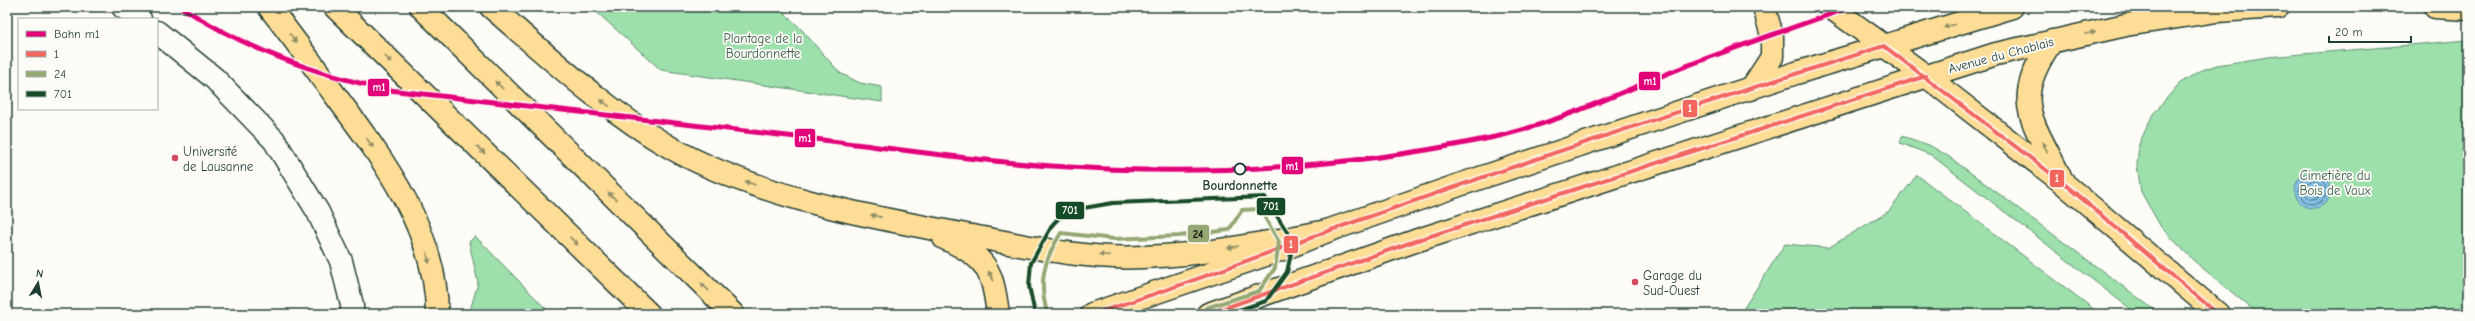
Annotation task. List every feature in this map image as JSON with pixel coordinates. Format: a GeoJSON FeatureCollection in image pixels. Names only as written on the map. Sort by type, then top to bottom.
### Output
{"type":"FeatureCollection","features":[{"type":"Feature","properties":{"kind":"main road"},"geometry":{"type":"LineString","coordinates":[[269,7],[362,130],[402,193],[427,255],[435,294],[437,314]]}},
{"type":"Feature","properties":{"kind":"main road"},"geometry":{"type":"LineString","coordinates":[[335,7],[649,314]]}},
{"type":"Feature","properties":{"kind":"main road"},"geometry":{"type":"LineString","coordinates":[[421,7],[733,314]]}},
{"type":"Feature","properties":{"kind":"main road"},"geometry":{"type":"LineString","coordinates":[[491,7],[585,88],[672,148],[726,174],[781,194],[914,225],[1044,249],[1141,257],[1200,252],[1327,231]]}},
{"type":"Feature","properties":{"kind":"main road"},"geometry":{"type":"LineString","coordinates":[[1751,89],[1772,57],[1772,36],[1764,7]]}},
{"type":"Feature","properties":{"kind":"main road"},"geometry":{"type":"LineString","coordinates":[[1830,7],[1926,76],[2062,182],[2218,314]]}},
{"type":"Feature","properties":{"kind":"main road"},"geometry":{"type":"LineString","coordinates":[[1092,314],[1286,248],[1327,231],[1751,89],[2012,7]]}},
{"type":"Feature","properties":{"kind":"main road","name":"Avenue du Chablais"},"geometry":{"type":"LineString","coordinates":[[1208,314],[1415,241],[1996,54],[2126,25],[2194,14],[2278,7]]}},
{"type":"Feature","properties":{"kind":"main road"},"geometry":{"type":"LineString","coordinates":[[2435,7],[2468,9]]}},
{"type":"Feature","properties":{"kind":"main road"},"geometry":{"type":"LineString","coordinates":[[2052,41],[2036,66],[2028,89],[2028,110],[2062,182]]}},
{"type":"Feature","properties":{"kind":"main road"},"geometry":{"type":"LineString","coordinates":[[914,225],[968,249],[983,263],[994,283],[998,314]]}},
{"type":"Feature","properties":{"kind":"street"},"geometry":{"type":"LineString","coordinates":[[123,7],[139,18]]}},
{"type":"Feature","properties":{"kind":"street"},"geometry":{"type":"LineString","coordinates":[[158,33],[214,78],[274,140],[318,212],[341,261],[352,305],[352,314]]}},
{"type":"Feature","properties":{"kind":"green space","name":"Plantage de la Bourdonnette"},"geometry":{"type":"Polygon","coordinates":[[[591,7],[779,7],[801,29],[840,73],[860,83],[882,87],[882,102],[661,70],[591,7]]]}},
{"type":"Feature","properties":{"kind":"green space","name":"Cimetière du Bois de Vaux"},"geometry":{"type":"Polygon","coordinates":[[[2468,40],[2468,314],[2258,314],[2193,260],[2161,227],[2141,192],[2137,165],[2139,144],[2153,114],[2179,84],[2199,71],[2217,65],[2268,57],[2468,40]]]}},
{"type":"Feature","properties":{"kind":"green space"},"geometry":{"type":"Polygon","coordinates":[[[1902,136],[1929,145],[1948,156],[2160,314],[2137,314],[1931,155],[1900,143],[1902,136]]]}},
{"type":"Feature","properties":{"kind":"green space"},"geometry":{"type":"Polygon","coordinates":[[[1917,175],[2100,314],[1740,314],[1785,244],[1828,248],[1889,211],[1917,175]]]}},
{"type":"Feature","properties":{"kind":"green space"},"geometry":{"type":"Polygon","coordinates":[[[475,236],[551,314],[469,314],[478,283],[469,242],[475,236]]]}},
{"type":"Feature","properties":{"kind":"water"},"geometry":{"type":"Polygon","coordinates":[[[2317,172],[2326,177],[2330,183],[2330,197],[2326,203],[2317,208],[2309,208],[2300,203],[2296,197],[2295,186],[2300,177],[2306,173],[2317,172]]]}},
{"type":"Feature","properties":{"kind":"rail line","name":"m1"},"geometry":{"type":"LineString","coordinates":[[181,7],[231,36],[281,58],[333,76],[389,90],[993,161],[1107,169],[1161,170],[1270,168],[1324,163],[1431,149],[1512,133],[1563,116],[1689,65],[1851,7]]}},
{"type":"Feature","properties":{"kind":"transit line","name":"1"},"geometry":{"type":"LineString","coordinates":[[1092,314],[1158,293],[1420,199],[1552,154],[1884,46],[2062,182],[2218,314]]}},
{"type":"Feature","properties":{"kind":"transit line","name":"1"},"geometry":{"type":"LineString","coordinates":[[1208,314],[1415,241],[1926,76]]}},
{"type":"Feature","properties":{"kind":"transit line","name":"701"},"geometry":{"type":"LineString","coordinates":[[1035,314],[1029,286],[1031,263],[1053,224],[1066,211],[1113,203],[1265,197],[1291,238],[1292,249],[1287,272],[1266,301],[1227,314]]}},
{"type":"Feature","properties":{"kind":"transit line","name":"24"},"geometry":{"type":"LineString","coordinates":[[1047,312],[1043,291],[1044,271],[1050,253],[1061,233],[1114,239],[1179,236],[1229,230],[1242,210],[1260,209],[1279,242],[1275,268],[1259,291],[1206,308]]}},
{"type":"Feature","properties":{"kind":"place","name":"Université de Lausanne"},"geometry":{"type":"Point","coordinates":[175,158]}},
{"type":"Feature","properties":{"kind":"place","name":"Bourdonnette"},"geometry":{"type":"Point","coordinates":[1240,169]}},
{"type":"Feature","properties":{"kind":"place","name":"Garage du Sud-Ouest"},"geometry":{"type":"Point","coordinates":[1635,282]}}]}
